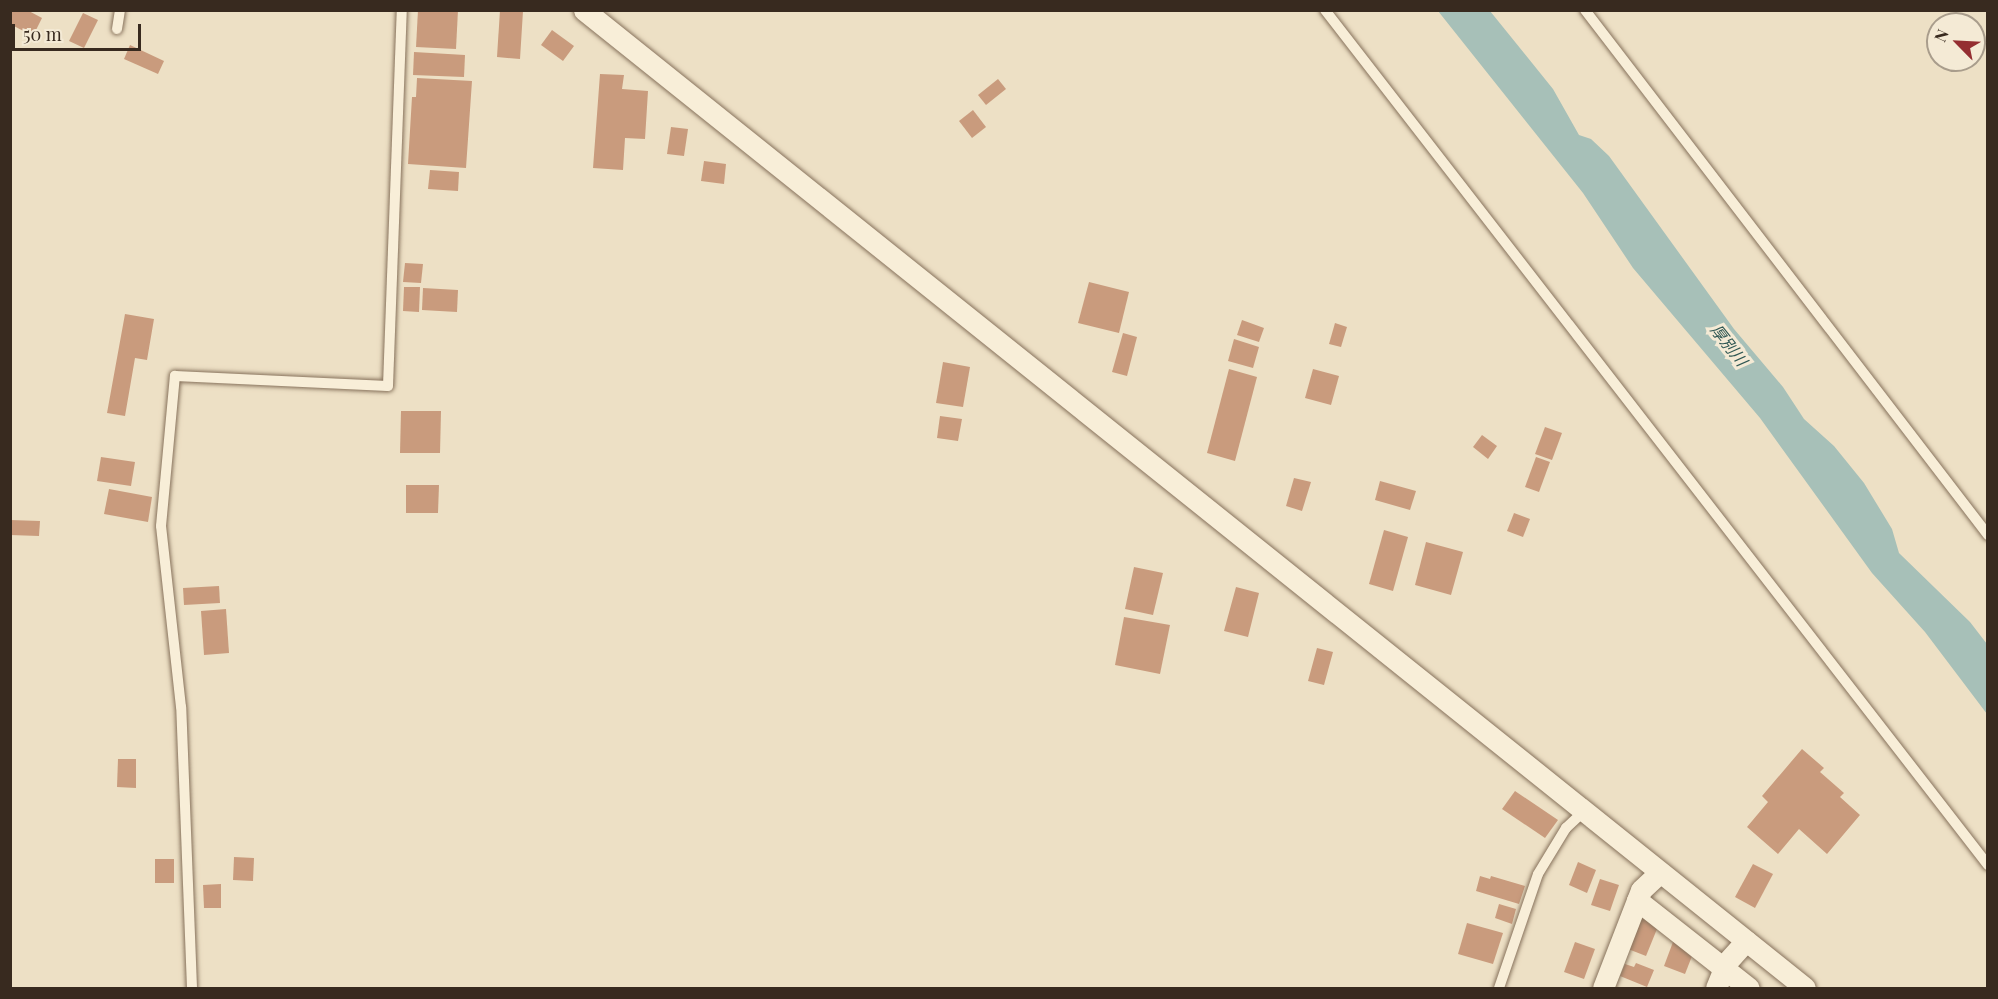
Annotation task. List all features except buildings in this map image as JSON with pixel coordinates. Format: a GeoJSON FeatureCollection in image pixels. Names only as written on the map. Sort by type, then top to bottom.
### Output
{"type":"FeatureCollection","features":[{"type":"Feature","properties":{"kind":"street"},"geometry":{"type":"LineString","coordinates":[[584,10],[1805,988]]}},
{"type":"Feature","properties":{"kind":"street"},"geometry":{"type":"LineString","coordinates":[[1603,988],[1641,890],[1659,872]]}},
{"type":"Feature","properties":{"kind":"street"},"geometry":{"type":"LineString","coordinates":[[1637,900],[1720,979],[1749,988]]}},
{"type":"Feature","properties":{"kind":"street"},"geometry":{"type":"LineString","coordinates":[[1720,979],[1746,941]]}},
{"type":"Feature","properties":{"kind":"lane"},"geometry":{"type":"LineString","coordinates":[[117,29],[120,10]]}},
{"type":"Feature","properties":{"kind":"lane"},"geometry":{"type":"LineString","coordinates":[[192,988],[181,707],[161,526],[175,376],[388,386],[402,10]]}},
{"type":"Feature","properties":{"kind":"lane"},"geometry":{"type":"LineString","coordinates":[[1325,10],[1988,865]]}},
{"type":"Feature","properties":{"kind":"lane"},"geometry":{"type":"LineString","coordinates":[[1585,10],[1988,535]]}},
{"type":"Feature","properties":{"kind":"lane"},"geometry":{"type":"LineString","coordinates":[[1499,988],[1539,874],[1566,828],[1584,811]]}},
{"type":"Feature","properties":{"kind":"water","name":"厚別川"},"geometry":{"type":"Polygon","coordinates":[[[1438,11],[1490,11],[1553,89],[1579,135],[1591,139],[1609,156],[1734,329],[1783,387],[1804,419],[1834,446],[1864,483],[1892,529],[1899,553],[1970,622],[1987,644],[1987,714],[1925,632],[1872,573],[1760,418],[1633,268],[1583,193],[1438,11]]]}}]}
